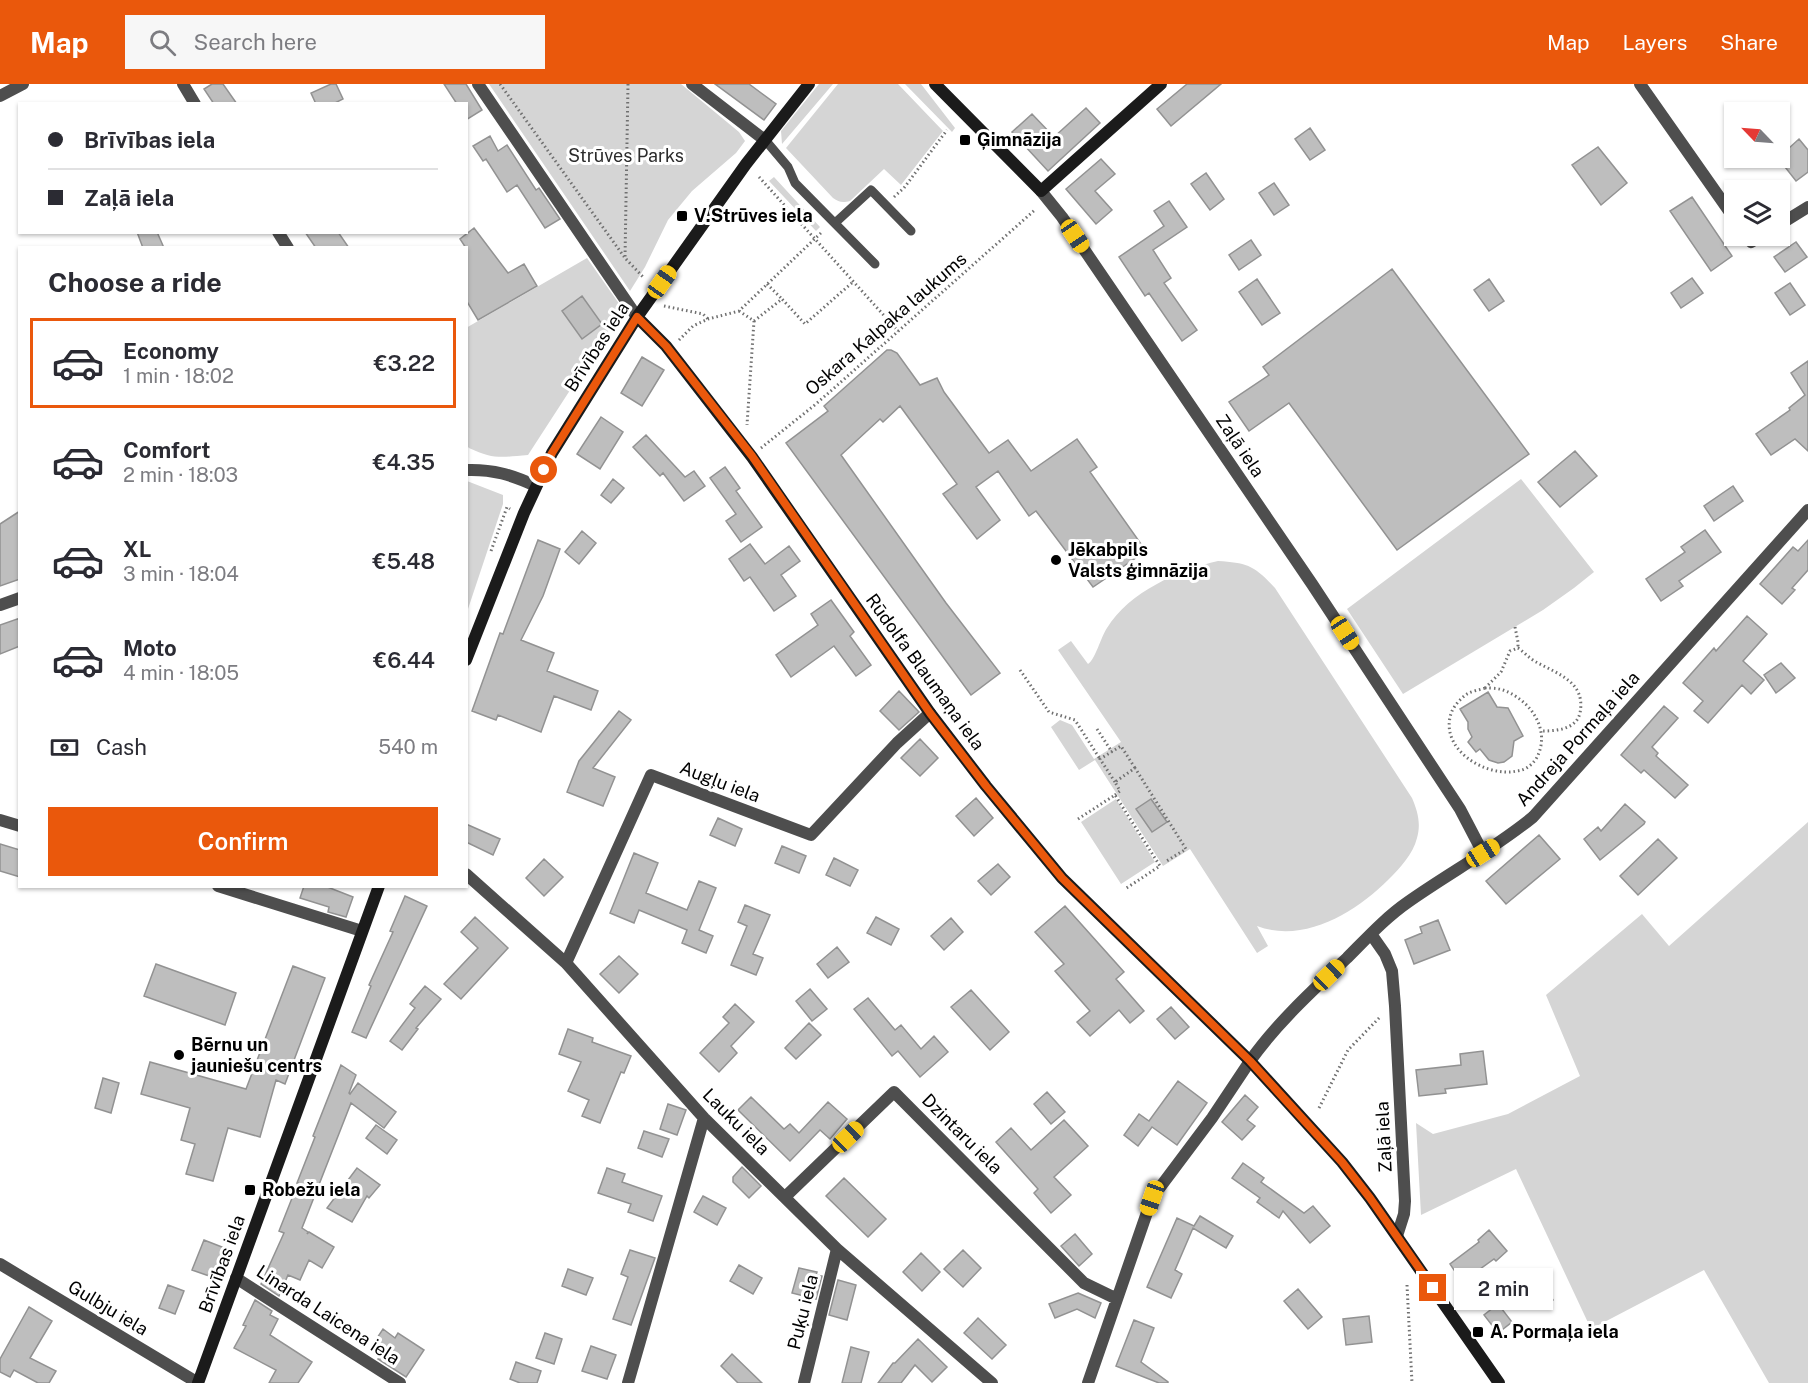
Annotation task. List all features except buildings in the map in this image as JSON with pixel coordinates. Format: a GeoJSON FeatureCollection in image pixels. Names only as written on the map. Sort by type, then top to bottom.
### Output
{"type":"FeatureCollection","features":[{"type":"Feature","properties":{"kind":"main road","name":"Brīvības iela"},"geometry":{"type":"LineString","coordinates":[[468,655],[536,486],[552,453],[637,317],[746,164],[809,84]]}},
{"type":"Feature","properties":{"kind":"main road","name":"Zaļā iela"},"geometry":{"type":"LineString","coordinates":[[936,84],[1041,191]]}},
{"type":"Feature","properties":{"kind":"main road"},"geometry":{"type":"LineString","coordinates":[[1041,191],[1161,84]]}},
{"type":"Feature","properties":{"kind":"main road","name":"Rūdolfa Blaumaņa iela"},"geometry":{"type":"LineString","coordinates":[[637,317],[666,346],[752,456],[930,713],[986,786],[1062,878],[1250,1061],[1342,1162],[1397,1236]]}},
{"type":"Feature","properties":{"kind":"main road","name":"Brīvības iela"},"geometry":{"type":"LineString","coordinates":[[198,1383],[378,888]]}},
{"type":"Feature","properties":{"kind":"main road"},"geometry":{"type":"LineString","coordinates":[[1397,1236],[1498,1383]]}},
{"type":"Feature","properties":{"kind":"street"},"geometry":{"type":"LineString","coordinates":[[0,96],[23,84]]}},
{"type":"Feature","properties":{"kind":"street"},"geometry":{"type":"LineString","coordinates":[[183,84],[194,102]]}},
{"type":"Feature","properties":{"kind":"street","name":"Rūdolfa Blaumaņa iela"},"geometry":{"type":"LineString","coordinates":[[478,84],[637,317]]}},
{"type":"Feature","properties":{"kind":"street"},"geometry":{"type":"LineString","coordinates":[[692,84],[766,141]]}},
{"type":"Feature","properties":{"kind":"street"},"geometry":{"type":"LineString","coordinates":[[1640,84],[1724,204]]}},
{"type":"Feature","properties":{"kind":"street","name":"Zaļā iela"},"geometry":{"type":"LineString","coordinates":[[1041,191],[1062,217],[1362,669],[1460,809],[1483,853]]}},
{"type":"Feature","properties":{"kind":"street"},"geometry":{"type":"LineString","coordinates":[[1790,218],[1808,207]]}},
{"type":"Feature","properties":{"kind":"street"},"geometry":{"type":"LineString","coordinates":[[468,470],[510,475],[536,486]]}},
{"type":"Feature","properties":{"kind":"street","name":"Andreja Pormaļa iela"},"geometry":{"type":"LineString","coordinates":[[1088,1383],[1152,1198],[1212,1118],[1262,1044],[1389,916],[1507,838],[1533,817],[1808,510]]}},
{"type":"Feature","properties":{"kind":"street"},"geometry":{"type":"LineString","coordinates":[[0,605],[18,599]]}},
{"type":"Feature","properties":{"kind":"street","name":"Augļu iela"},"geometry":{"type":"LineString","coordinates":[[566,963],[651,775],[811,835],[897,744],[930,713]]}},
{"type":"Feature","properties":{"kind":"street"},"geometry":{"type":"LineString","coordinates":[[0,820],[18,825]]}},
{"type":"Feature","properties":{"kind":"street","name":"Lauku iela"},"geometry":{"type":"LineString","coordinates":[[468,876],[566,963],[704,1118],[837,1249],[992,1383]]}},
{"type":"Feature","properties":{"kind":"street"},"geometry":{"type":"LineString","coordinates":[[224,888],[362,931]]}},
{"type":"Feature","properties":{"kind":"street","name":"Zaļā iela"},"geometry":{"type":"LineString","coordinates":[[1371,934],[1385,954],[1392,970],[1405,1201],[1404,1214],[1397,1236]]}},
{"type":"Feature","properties":{"kind":"street","name":"Dzintaru iela"},"geometry":{"type":"LineString","coordinates":[[785,1197],[894,1092],[1084,1283],[1117,1299]]}},
{"type":"Feature","properties":{"kind":"street"},"geometry":{"type":"LineString","coordinates":[[628,1383],[704,1118]]}},
{"type":"Feature","properties":{"kind":"street","name":"Puķu iela"},"geometry":{"type":"LineString","coordinates":[[804,1383],[837,1249]]}},
{"type":"Feature","properties":{"kind":"street","name":"Gulbju iela"},"geometry":{"type":"LineString","coordinates":[[0,1264],[198,1383]]}},
{"type":"Feature","properties":{"kind":"street","name":"Linarda Laicena iela"},"geometry":{"type":"LineString","coordinates":[[236,1278],[400,1383]]}},
{"type":"Feature","properties":{"kind":"lane"},"geometry":{"type":"LineString","coordinates":[[766,141],[788,167],[795,183],[875,264]]}},
{"type":"Feature","properties":{"kind":"lane"},"geometry":{"type":"LineString","coordinates":[[834,222],[871,190],[911,231]]}},
{"type":"Feature","properties":{"kind":"path"},"geometry":{"type":"LineString","coordinates":[[500,84],[625,258],[644,278]]}},
{"type":"Feature","properties":{"kind":"path"},"geometry":{"type":"LineString","coordinates":[[625,258],[628,84]]}},
{"type":"Feature","properties":{"kind":"path"},"geometry":{"type":"LineString","coordinates":[[885,204],[904,188],[947,130]]}},
{"type":"Feature","properties":{"kind":"path"},"geometry":{"type":"LineString","coordinates":[[759,177],[898,331]]}},
{"type":"Feature","properties":{"kind":"path","name":"Oskara Kalpaka laukums"},"geometry":{"type":"LineString","coordinates":[[752,456],[816,404],[1036,210]]}},
{"type":"Feature","properties":{"kind":"path"},"geometry":{"type":"LineString","coordinates":[[679,340],[693,327],[708,318],[739,311],[834,222]]}},
{"type":"Feature","properties":{"kind":"path"},"geometry":{"type":"LineString","coordinates":[[767,284],[805,324],[854,281]]}},
{"type":"Feature","properties":{"kind":"path"},"geometry":{"type":"LineString","coordinates":[[747,425],[754,321],[782,299]]}},
{"type":"Feature","properties":{"kind":"path"},"geometry":{"type":"LineString","coordinates":[[664,306],[703,314],[708,318]]}},
{"type":"Feature","properties":{"kind":"path"},"geometry":{"type":"LineString","coordinates":[[739,311],[754,321]]}},
{"type":"Feature","properties":{"kind":"path"},"geometry":{"type":"LineString","coordinates":[[1515,627],[1518,648]]}},
{"type":"Feature","properties":{"kind":"path"},"geometry":{"type":"LineString","coordinates":[[1485,688],[1501,672],[1510,651],[1518,648]]}},
{"type":"Feature","properties":{"kind":"path"},"geometry":{"type":"LineString","coordinates":[[1518,648],[1534,660],[1566,677],[1576,687],[1580,697],[1579,718],[1572,726],[1541,732]]}},
{"type":"Feature","properties":{"kind":"path"},"geometry":{"type":"LineString","coordinates":[[1020,670],[1049,712],[1075,720],[1120,791],[1078,819]]}},
{"type":"Feature","properties":{"kind":"path"},"geometry":{"type":"LineString","coordinates":[[1485,688],[1501,689],[1515,696],[1536,717],[1542,739],[1539,753],[1532,765],[1522,770],[1501,773],[1483,768],[1465,756],[1453,738],[1450,731],[1450,719],[1454,708],[1461,698],[1485,688]]}},
{"type":"Feature","properties":{"kind":"path"},"geometry":{"type":"LineString","coordinates":[[1097,729],[1112,752]]}},
{"type":"Feature","properties":{"kind":"path"},"geometry":{"type":"LineString","coordinates":[[1100,759],[1121,746],[1186,849],[1125,889]]}},
{"type":"Feature","properties":{"kind":"path"},"geometry":{"type":"LineString","coordinates":[[1114,782],[1135,768]]}},
{"type":"Feature","properties":{"kind":"path"},"geometry":{"type":"LineString","coordinates":[[1115,795],[1160,866]]}},
{"type":"Feature","properties":{"kind":"path"},"geometry":{"type":"LineString","coordinates":[[1165,862],[1169,869]]}},
{"type":"Feature","properties":{"kind":"path"},"geometry":{"type":"LineString","coordinates":[[1319,1108],[1348,1050],[1383,1014]]}},
{"type":"Feature","properties":{"kind":"path"},"geometry":{"type":"LineString","coordinates":[[1407,1285],[1412,1383]]}},
{"type":"Feature","properties":{"kind":"green space","name":"Strūves Parks"},"geometry":{"type":"Polygon","coordinates":[[[489,84],[681,84],[739,132],[745,141],[736,153],[692,191],[668,220],[645,267],[630,291],[489,84]]]}},
{"type":"Feature","properties":{"kind":"green space"},"geometry":{"type":"Polygon","coordinates":[[[819,84],[833,84],[782,144],[781,131],[819,84]]]}},
{"type":"Feature","properties":{"kind":"green space"},"geometry":{"type":"Polygon","coordinates":[[[838,84],[898,84],[943,131],[901,185],[884,169],[850,201],[839,201],[833,198],[786,148],[838,84]]]}},
{"type":"Feature","properties":{"kind":"green space"},"geometry":{"type":"Polygon","coordinates":[[[905,84],[921,84],[955,128],[952,132],[905,84]]]}},
{"type":"Feature","properties":{"kind":"green space"},"geometry":{"type":"Polygon","coordinates":[[[774,177],[820,227],[816,231],[769,181],[774,177]]]}},
{"type":"Feature","properties":{"kind":"green space"},"geometry":{"type":"Polygon","coordinates":[[[587,258],[620,305],[621,310],[528,455],[492,456],[468,447],[468,327],[587,258]]]}},
{"type":"Feature","properties":{"kind":"green space"},"geometry":{"type":"Polygon","coordinates":[[[1521,479],[1594,572],[1543,610],[1403,694],[1347,609],[1521,479]]]}},
{"type":"Feature","properties":{"kind":"green space"},"geometry":{"type":"Polygon","coordinates":[[[468,481],[503,495],[503,504],[468,609],[468,481]]]}},
{"type":"Feature","properties":{"kind":"green space"},"geometry":{"type":"Polygon","coordinates":[[[1218,561],[1250,567],[1275,588],[1412,798],[1419,823],[1417,838],[1409,855],[1397,871],[1375,892],[1345,913],[1311,928],[1275,931],[1257,926],[1268,946],[1257,953],[1190,849],[1163,866],[1095,760],[1079,770],[1051,727],[1060,720],[1072,725],[1094,759],[1121,742],[1058,650],[1071,641],[1088,664],[1107,628],[1128,604],[1156,584],[1187,570],[1218,561]]]}},
{"type":"Feature","properties":{"kind":"green space"},"geometry":{"type":"Polygon","coordinates":[[[1116,799],[1155,862],[1121,884],[1081,822],[1116,799]]]}},
{"type":"Feature","properties":{"kind":"green space"},"geometry":{"type":"Polygon","coordinates":[[[1808,822],[1808,1383],[1769,1383],[1704,1270],[1591,1329],[1516,1169],[1421,1215],[1416,1123],[1433,1134],[1508,1114],[1580,1076],[1546,995],[1642,914],[1669,946],[1808,822]]]}},
{"type":"Feature","properties":{"kind":"place","name":"Ģimnāzija"},"geometry":{"type":"Point","coordinates":[965,140]}},
{"type":"Feature","properties":{"kind":"place","name":"V.Strūves iela"},"geometry":{"type":"Point","coordinates":[682,216]}},
{"type":"Feature","properties":{"kind":"place","name":"Jēkabpils Valsts ģimnāzija"},"geometry":{"type":"Point","coordinates":[1056,560]}},
{"type":"Feature","properties":{"kind":"place","name":"Bērnu un jauniešu centrs"},"geometry":{"type":"Point","coordinates":[179,1055]}},
{"type":"Feature","properties":{"kind":"place","name":"Robežu iela"},"geometry":{"type":"Point","coordinates":[250,1190]}},
{"type":"Feature","properties":{"kind":"place","name":"A. Pormaļa iela"},"geometry":{"type":"Point","coordinates":[1478,1332]}},
{"type":"Feature","properties":{"kind":"route"},"geometry":{"type":"LineString","coordinates":[[544,470],[592,387],[637,317],[666,346],[752,456],[930,713],[986,786],[1062,878],[1250,1061],[1342,1162],[1433,1288]]}}]}
